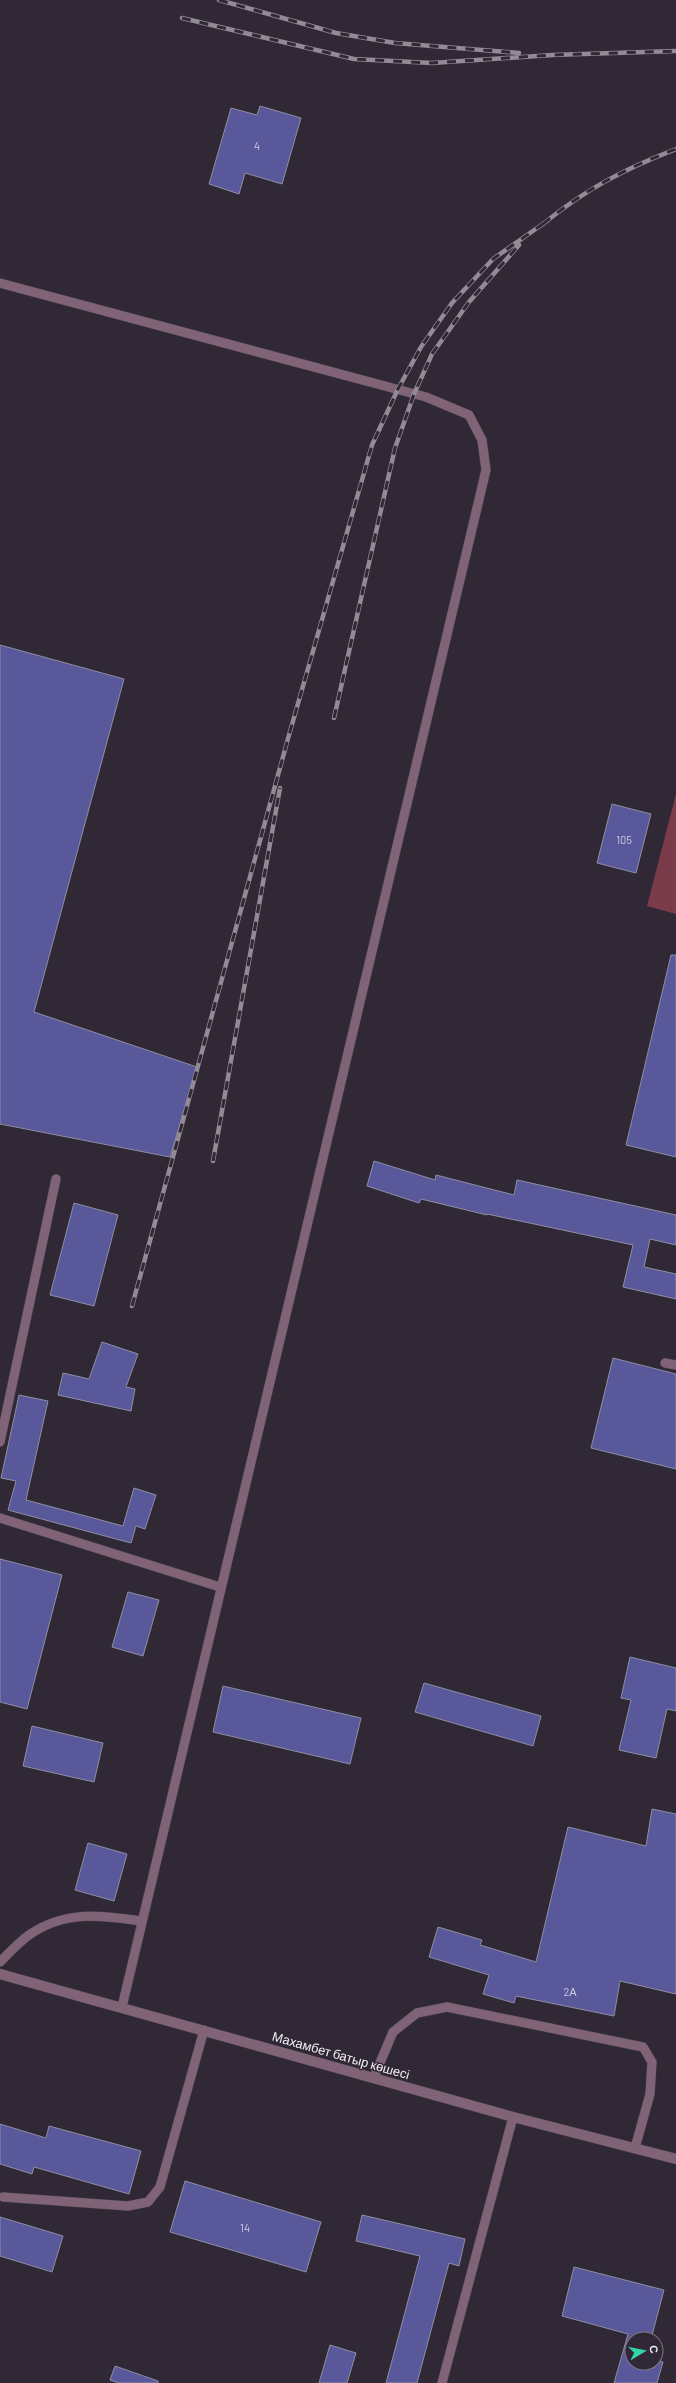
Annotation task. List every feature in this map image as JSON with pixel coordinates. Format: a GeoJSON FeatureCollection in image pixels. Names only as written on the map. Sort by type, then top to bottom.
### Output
{"type":"FeatureCollection","features":[{"type":"Feature","properties":{"kind":"street","name":"Махамбет батыр көшесі"},"geometry":{"type":"LineString","coordinates":[[0,1974],[374,2077],[513,2117],[676,2159]]}},
{"type":"Feature","properties":{"kind":"lane"},"geometry":{"type":"LineString","coordinates":[[0,284],[426,397],[469,415],[482,440],[486,470],[220,1587],[122,2007]]}},
{"type":"Feature","properties":{"kind":"lane"},"geometry":{"type":"LineString","coordinates":[[0,1442],[56,1179]]}},
{"type":"Feature","properties":{"kind":"lane"},"geometry":{"type":"LineString","coordinates":[[665,1363],[676,1365]]}},
{"type":"Feature","properties":{"kind":"lane"},"geometry":{"type":"LineString","coordinates":[[0,1518],[220,1587]]}},
{"type":"Feature","properties":{"kind":"lane"},"geometry":{"type":"LineString","coordinates":[[0,1962],[29,1935],[63,1919],[87,1915],[142,1921]]}},
{"type":"Feature","properties":{"kind":"lane"},"geometry":{"type":"LineString","coordinates":[[374,2077],[393,2032],[417,2013],[447,2007],[643,2047],[652,2062],[650,2094],[635,2148]]}},
{"type":"Feature","properties":{"kind":"lane"},"geometry":{"type":"LineString","coordinates":[[3,2197],[128,2206],[148,2202],[160,2187],[204,2030]]}},
{"type":"Feature","properties":{"kind":"lane"},"geometry":{"type":"LineString","coordinates":[[442,2383],[513,2117]]}},
{"type":"Feature","properties":{"kind":"shaded area"},"geometry":{"type":"Polygon","coordinates":[[[676,794],[676,914],[647,906],[676,794]]]}},
{"type":"Feature","properties":{"kind":"building"},"geometry":{"type":"Polygon","coordinates":[[[260,106],[301,118],[282,184],[245,173],[239,194],[209,184],[231,108],[257,115],[260,106]]]}},
{"type":"Feature","properties":{"kind":"building"},"geometry":{"type":"Polygon","coordinates":[[[0,645],[124,679],[34,1012],[197,1067],[170,1157],[0,1124],[0,645]]]}},
{"type":"Feature","properties":{"kind":"building"},"geometry":{"type":"Polygon","coordinates":[[[612,804],[651,814],[636,873],[597,863],[612,804]]]}},
{"type":"Feature","properties":{"kind":"building"},"geometry":{"type":"Polygon","coordinates":[[[671,955],[676,955],[676,1157],[626,1145],[671,955]]]}},
{"type":"Feature","properties":{"kind":"building"},"geometry":{"type":"Polygon","coordinates":[[[374,1161],[435,1180],[436,1175],[514,1195],[517,1180],[676,1215],[676,1245],[650,1239],[644,1267],[676,1274],[676,1299],[623,1287],[633,1245],[487,1215],[421,1199],[419,1203],[367,1186],[374,1161]]]}},
{"type":"Feature","properties":{"kind":"building"},"geometry":{"type":"Polygon","coordinates":[[[74,1203],[118,1215],[94,1306],[50,1295],[74,1203]]]}},
{"type":"Feature","properties":{"kind":"building"},"geometry":{"type":"Polygon","coordinates":[[[102,1342],[138,1354],[126,1387],[135,1389],[131,1411],[58,1395],[63,1373],[89,1379],[102,1342]]]}},
{"type":"Feature","properties":{"kind":"building"},"geometry":{"type":"Polygon","coordinates":[[[613,1358],[676,1374],[676,1469],[591,1448],[613,1358]]]}},
{"type":"Feature","properties":{"kind":"building"},"geometry":{"type":"Polygon","coordinates":[[[19,1395],[48,1401],[26,1500],[123,1526],[134,1488],[156,1495],[145,1529],[136,1526],[131,1543],[8,1510],[16,1481],[1,1478],[19,1395]]]}},
{"type":"Feature","properties":{"kind":"building"},"geometry":{"type":"Polygon","coordinates":[[[0,1559],[62,1575],[27,1709],[0,1702],[0,1559]]]}},
{"type":"Feature","properties":{"kind":"building"},"geometry":{"type":"Polygon","coordinates":[[[128,1592],[159,1600],[143,1656],[112,1647],[128,1592]]]}},
{"type":"Feature","properties":{"kind":"building"},"geometry":{"type":"Polygon","coordinates":[[[630,1657],[676,1668],[676,1711],[667,1709],[656,1758],[619,1750],[631,1700],[621,1698],[630,1657]]]}},
{"type":"Feature","properties":{"kind":"building"},"geometry":{"type":"Polygon","coordinates":[[[424,1683],[541,1716],[533,1746],[415,1712],[424,1683]]]}},
{"type":"Feature","properties":{"kind":"building"},"geometry":{"type":"Polygon","coordinates":[[[223,1686],[361,1718],[350,1764],[213,1732],[223,1686]]]}},
{"type":"Feature","properties":{"kind":"building"},"geometry":{"type":"Polygon","coordinates":[[[32,1726],[103,1743],[94,1782],[23,1766],[32,1726]]]}},
{"type":"Feature","properties":{"kind":"building"},"geometry":{"type":"Polygon","coordinates":[[[652,1809],[676,1814],[676,1994],[620,1981],[614,2016],[516,1996],[514,2003],[483,1994],[489,1975],[429,1957],[438,1927],[482,1940],[480,1945],[536,1962],[568,1827],[646,1846],[652,1809]]]}},
{"type":"Feature","properties":{"kind":"building"},"geometry":{"type":"Polygon","coordinates":[[[88,1843],[127,1854],[114,1901],[75,1890],[88,1843]]]}},
{"type":"Feature","properties":{"kind":"building"},"geometry":{"type":"Polygon","coordinates":[[[0,2124],[46,2138],[49,2126],[141,2151],[129,2194],[34,2167],[32,2174],[0,2164],[0,2124]]]}},
{"type":"Feature","properties":{"kind":"building"},"geometry":{"type":"Polygon","coordinates":[[[185,2181],[321,2222],[306,2272],[170,2232],[185,2181]]]}},
{"type":"Feature","properties":{"kind":"building"},"geometry":{"type":"Polygon","coordinates":[[[362,2215],[465,2239],[459,2266],[449,2263],[417,2383],[386,2383],[420,2256],[356,2241],[362,2215]]]}},
{"type":"Feature","properties":{"kind":"building"},"geometry":{"type":"Polygon","coordinates":[[[0,2217],[63,2236],[52,2272],[0,2256],[0,2217]]]}},
{"type":"Feature","properties":{"kind":"building"},"geometry":{"type":"Polygon","coordinates":[[[574,2267],[664,2290],[653,2331],[624,2331],[624,2333],[562,2316],[574,2267]]]}},
{"type":"Feature","properties":{"kind":"building"},"geometry":{"type":"Polygon","coordinates":[[[330,2345],[356,2353],[347,2383],[319,2383],[330,2345]]]}},
{"type":"Feature","properties":{"kind":"building"},"geometry":{"type":"Polygon","coordinates":[[[624,2348],[624,2371],[660,2371],[657,2383],[614,2383],[624,2348]]]}},
{"type":"Feature","properties":{"kind":"building"},"geometry":{"type":"Polygon","coordinates":[[[115,2366],[158,2381],[158,2383],[119,2383],[110,2380],[115,2366]]]}},
{"type":"Feature","properties":{"kind":"railway"},"geometry":{"type":"LineString","coordinates":[[219,0],[336,33],[395,43],[519,53]]}},
{"type":"Feature","properties":{"kind":"railway"},"geometry":{"type":"LineString","coordinates":[[182,18],[354,59],[432,63],[552,55],[676,51]]}},
{"type":"Feature","properties":{"kind":"railway"},"geometry":{"type":"LineString","coordinates":[[543,224],[590,190],[622,172],[676,149]]}},
{"type":"Feature","properties":{"kind":"railway"},"geometry":{"type":"LineString","coordinates":[[132,1306],[289,735],[372,445],[398,389],[421,347],[452,303],[493,259],[547,221]]}},
{"type":"Feature","properties":{"kind":"railway"},"geometry":{"type":"LineString","coordinates":[[334,718],[395,448],[414,394],[432,354],[469,302],[519,245]]}},
{"type":"Feature","properties":{"kind":"railway"},"geometry":{"type":"LineString","coordinates":[[213,1161],[280,788]]}}]}
